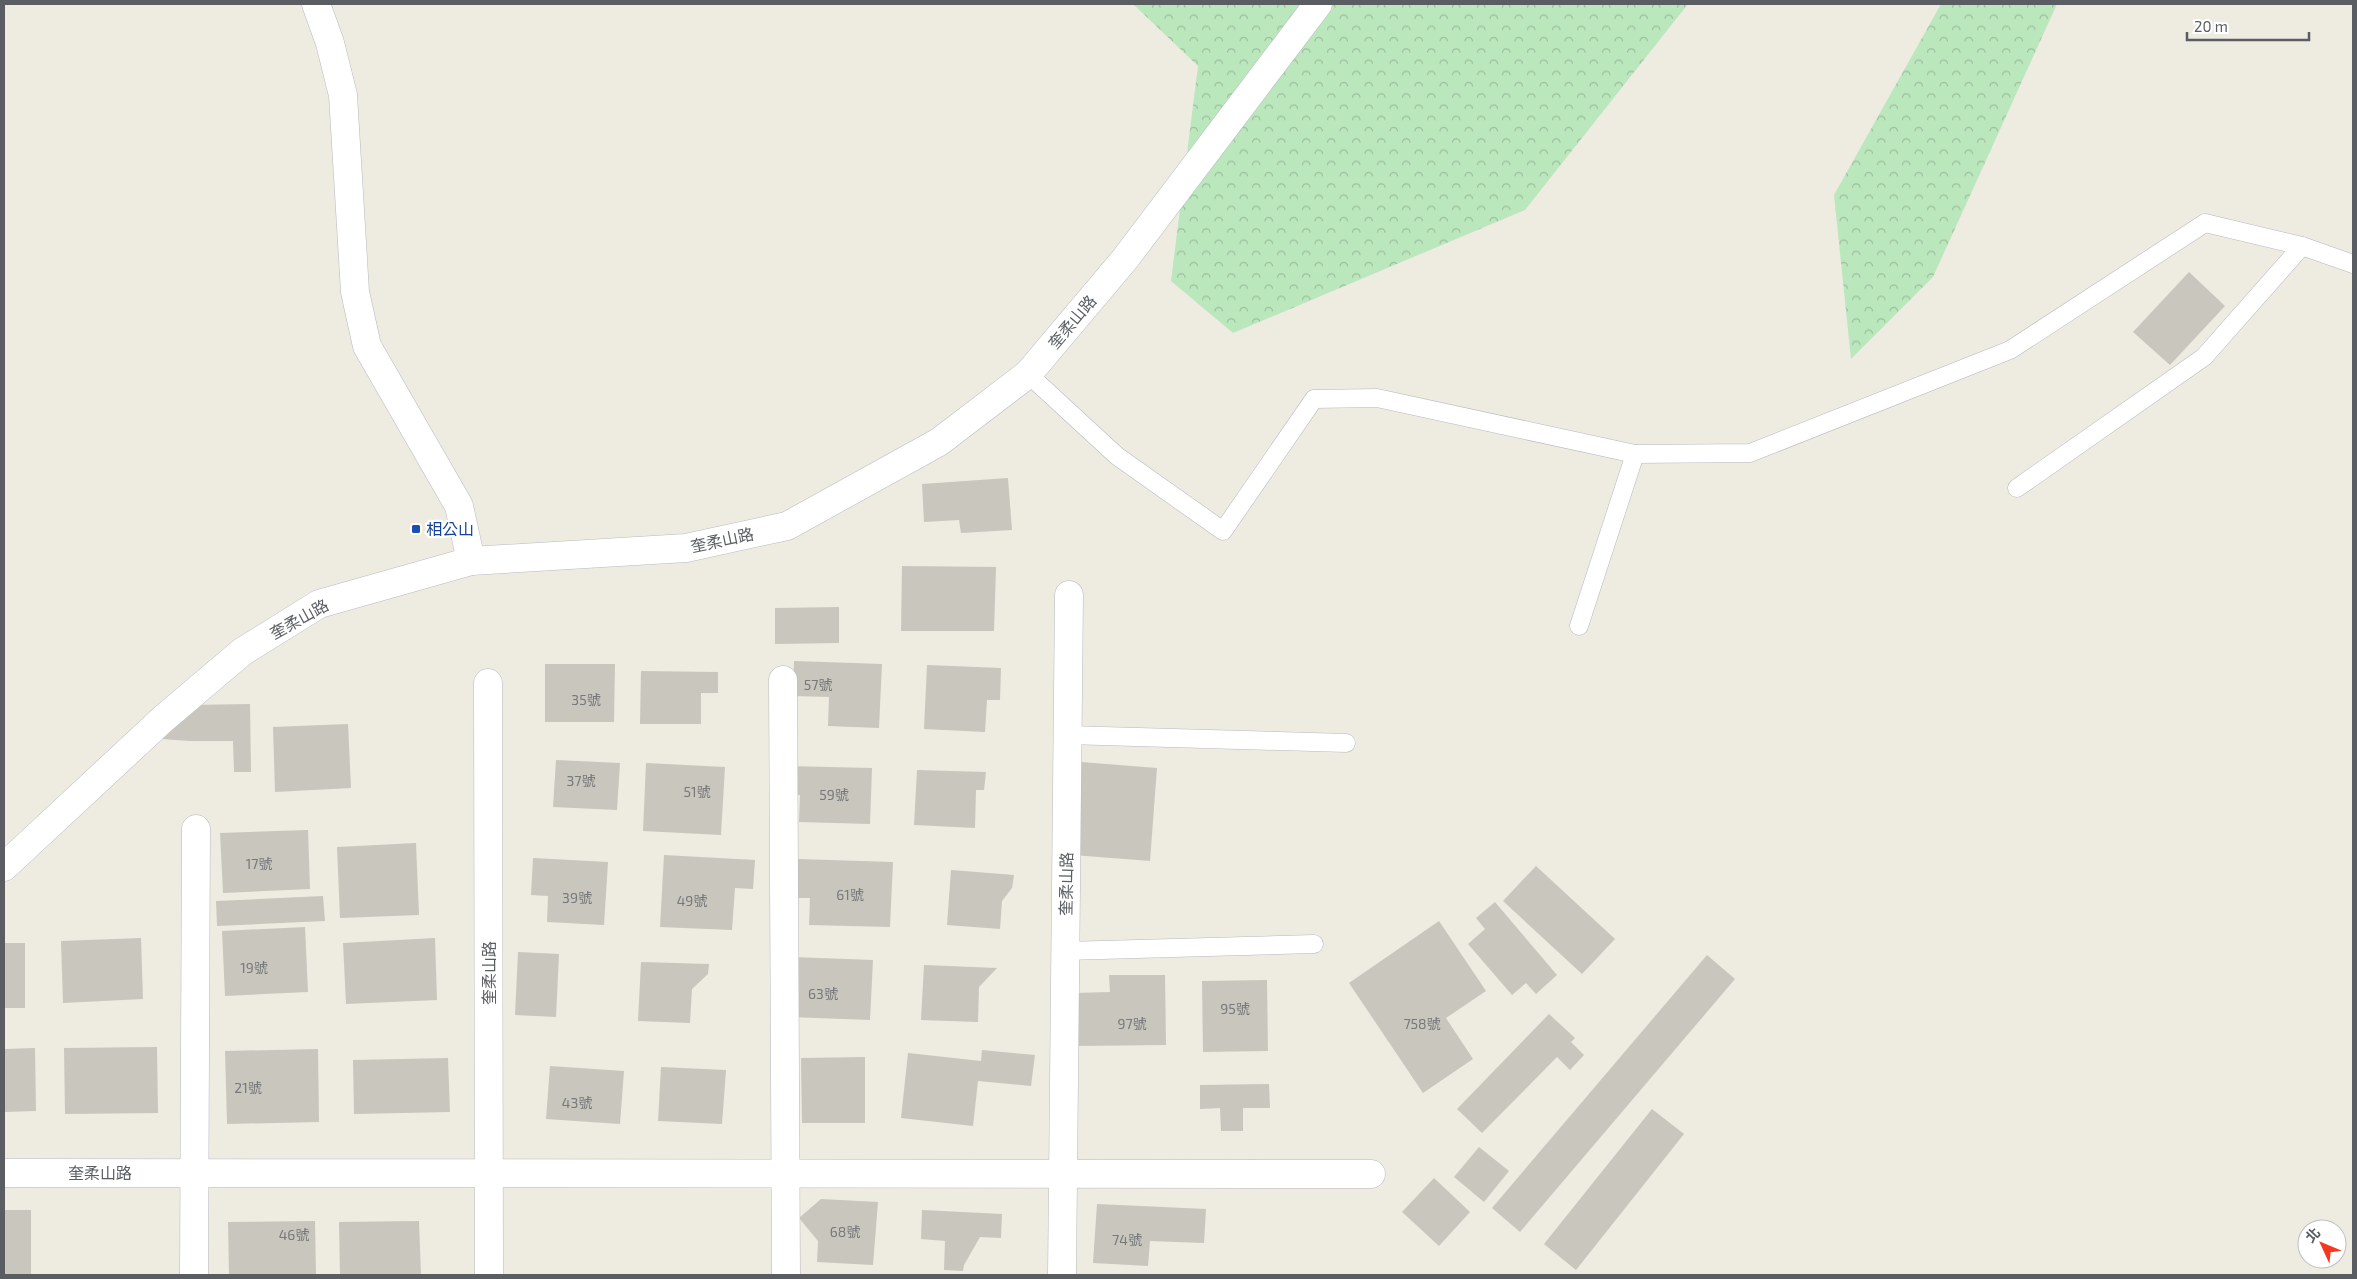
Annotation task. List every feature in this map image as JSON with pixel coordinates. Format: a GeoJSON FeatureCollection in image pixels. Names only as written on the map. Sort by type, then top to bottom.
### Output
{"type":"FeatureCollection","features":[{"type":"Feature","properties":{"kind":"street"},"geometry":{"type":"LineString","coordinates":[[316,4],[330,43],[343,95],[355,292],[367,346],[459,506],[472,561]]}},
{"type":"Feature","properties":{"kind":"street","name":"奎柔山路"},"geometry":{"type":"LineString","coordinates":[[4,867],[163,719],[242,652],[319,604],[472,561],[686,548],[787,526],[939,442],[1028,374],[1125,259],[1318,4]]}},
{"type":"Feature","properties":{"kind":"street","name":"奎柔山路"},"geometry":{"type":"LineString","coordinates":[[1062,1275],[1069,595]]}},
{"type":"Feature","properties":{"kind":"street"},"geometry":{"type":"LineString","coordinates":[[783,680],[786,1275]]}},
{"type":"Feature","properties":{"kind":"street","name":"奎柔山路"},"geometry":{"type":"LineString","coordinates":[[488,683],[490,1275]]}},
{"type":"Feature","properties":{"kind":"street"},"geometry":{"type":"LineString","coordinates":[[194,1275],[196,1173],[196,829]]}},
{"type":"Feature","properties":{"kind":"street","name":"奎柔山路"},"geometry":{"type":"LineString","coordinates":[[4,1173],[1371,1174]]}},
{"type":"Feature","properties":{"kind":"lane"},"geometry":{"type":"LineString","coordinates":[[1028,374],[1117,456],[1223,531],[1314,399],[1377,398],[1635,454],[1750,453],[2010,350],[2205,223],[2302,246],[2353,264]]}},
{"type":"Feature","properties":{"kind":"lane"},"geometry":{"type":"LineString","coordinates":[[2017,488],[2204,357],[2302,246]]}},
{"type":"Feature","properties":{"kind":"lane"},"geometry":{"type":"LineString","coordinates":[[1579,626],[1635,454]]}},
{"type":"Feature","properties":{"kind":"lane"},"geometry":{"type":"LineString","coordinates":[[1067,735],[1346,743]]}},
{"type":"Feature","properties":{"kind":"lane"},"geometry":{"type":"LineString","coordinates":[[1065,951],[1314,944]]}},
{"type":"Feature","properties":{"kind":"green space"},"geometry":{"type":"Polygon","coordinates":[[[1133,4],[1688,4],[1525,210],[1233,333],[1171,281],[1198,66],[1133,4]]]}},
{"type":"Feature","properties":{"kind":"green space"},"geometry":{"type":"Polygon","coordinates":[[[1941,4],[2057,4],[1933,277],[1851,359],[1834,195],[1941,4]]]}},
{"type":"Feature","properties":{"kind":"building"},"geometry":{"type":"Polygon","coordinates":[[[2189,272],[2225,306],[2170,365],[2133,332],[2189,272]]]}},
{"type":"Feature","properties":{"kind":"building"},"geometry":{"type":"Polygon","coordinates":[[[1008,478],[1012,530],[961,533],[959,520],[924,522],[922,484],[1008,478]]]}},
{"type":"Feature","properties":{"kind":"building"},"geometry":{"type":"Polygon","coordinates":[[[902,566],[996,567],[994,631],[901,631],[902,566]]]}},
{"type":"Feature","properties":{"kind":"building"},"geometry":{"type":"Polygon","coordinates":[[[839,607],[839,643],[775,644],[775,608],[839,607]]]}},
{"type":"Feature","properties":{"kind":"building"},"geometry":{"type":"Polygon","coordinates":[[[794,661],[882,664],[879,728],[828,726],[829,697],[793,696],[794,661]]]}},
{"type":"Feature","properties":{"kind":"building"},"geometry":{"type":"Polygon","coordinates":[[[545,664],[615,664],[614,722],[545,722],[545,664]]]}},
{"type":"Feature","properties":{"kind":"building"},"geometry":{"type":"Polygon","coordinates":[[[927,665],[1001,668],[1000,700],[987,700],[985,732],[924,729],[927,665]]]}},
{"type":"Feature","properties":{"kind":"building"},"geometry":{"type":"Polygon","coordinates":[[[641,671],[718,672],[718,693],[701,693],[701,724],[640,724],[641,671]]]}},
{"type":"Feature","properties":{"kind":"building"},"geometry":{"type":"Polygon","coordinates":[[[250,704],[251,772],[234,772],[233,741],[189,741],[149,738],[189,705],[250,704]]]}},
{"type":"Feature","properties":{"kind":"building"},"geometry":{"type":"Polygon","coordinates":[[[348,724],[351,788],[275,792],[273,727],[348,724]]]}},
{"type":"Feature","properties":{"kind":"building"},"geometry":{"type":"Polygon","coordinates":[[[556,760],[620,763],[617,810],[553,807],[556,760]]]}},
{"type":"Feature","properties":{"kind":"building"},"geometry":{"type":"Polygon","coordinates":[[[1081,762],[1157,768],[1150,861],[1073,855],[1081,762]]]}},
{"type":"Feature","properties":{"kind":"building"},"geometry":{"type":"Polygon","coordinates":[[[646,763],[725,767],[721,835],[643,831],[646,763]]]}},
{"type":"Feature","properties":{"kind":"building"},"geometry":{"type":"Polygon","coordinates":[[[787,766],[872,768],[870,824],[799,822],[800,795],[793,795],[787,766]]]}},
{"type":"Feature","properties":{"kind":"building"},"geometry":{"type":"Polygon","coordinates":[[[917,770],[986,772],[984,790],[976,790],[975,828],[914,825],[917,770]]]}},
{"type":"Feature","properties":{"kind":"building"},"geometry":{"type":"Polygon","coordinates":[[[308,830],[310,889],[223,893],[220,833],[308,830]]]}},
{"type":"Feature","properties":{"kind":"building"},"geometry":{"type":"Polygon","coordinates":[[[416,843],[419,915],[340,918],[337,847],[416,843]]]}},
{"type":"Feature","properties":{"kind":"building"},"geometry":{"type":"Polygon","coordinates":[[[664,855],[755,860],[753,889],[735,888],[732,930],[660,927],[664,855]]]}},
{"type":"Feature","properties":{"kind":"building"},"geometry":{"type":"Polygon","coordinates":[[[533,858],[608,862],[604,925],[547,922],[548,896],[531,895],[533,858]]]}},
{"type":"Feature","properties":{"kind":"building"},"geometry":{"type":"Polygon","coordinates":[[[798,859],[893,862],[890,927],[809,925],[810,898],[797,898],[798,859]]]}},
{"type":"Feature","properties":{"kind":"building"},"geometry":{"type":"Polygon","coordinates":[[[1536,866],[1615,939],[1582,974],[1503,901],[1536,866]]]}},
{"type":"Feature","properties":{"kind":"building"},"geometry":{"type":"Polygon","coordinates":[[[951,870],[1014,875],[1012,888],[1002,901],[1000,929],[947,925],[951,870]]]}},
{"type":"Feature","properties":{"kind":"building"},"geometry":{"type":"Polygon","coordinates":[[[323,896],[325,921],[217,926],[216,901],[323,896]]]}},
{"type":"Feature","properties":{"kind":"building"},"geometry":{"type":"Polygon","coordinates":[[[1495,902],[1557,975],[1536,994],[1526,983],[1512,995],[1468,944],[1485,929],[1476,918],[1495,902]]]}},
{"type":"Feature","properties":{"kind":"building"},"geometry":{"type":"Polygon","coordinates":[[[1439,921],[1486,991],[1446,1018],[1473,1059],[1423,1093],[1349,983],[1439,921]]]}},
{"type":"Feature","properties":{"kind":"building"},"geometry":{"type":"Polygon","coordinates":[[[305,927],[308,992],[225,996],[222,931],[305,927]]]}},
{"type":"Feature","properties":{"kind":"building"},"geometry":{"type":"Polygon","coordinates":[[[141,938],[143,999],[63,1003],[61,941],[141,938]]]}},
{"type":"Feature","properties":{"kind":"building"},"geometry":{"type":"Polygon","coordinates":[[[435,938],[437,1000],[346,1004],[343,943],[435,938]]]}},
{"type":"Feature","properties":{"kind":"building"},"geometry":{"type":"Polygon","coordinates":[[[4,943],[25,943],[25,1008],[4,1008],[4,943]]]}},
{"type":"Feature","properties":{"kind":"building"},"geometry":{"type":"Polygon","coordinates":[[[518,952],[559,954],[556,1017],[515,1015],[518,952]]]}},
{"type":"Feature","properties":{"kind":"building"},"geometry":{"type":"Polygon","coordinates":[[[1707,955],[1735,979],[1520,1232],[1492,1208],[1707,955]]]}},
{"type":"Feature","properties":{"kind":"building"},"geometry":{"type":"Polygon","coordinates":[[[793,957],[873,960],[870,1020],[790,1017],[793,957]]]}},
{"type":"Feature","properties":{"kind":"building"},"geometry":{"type":"Polygon","coordinates":[[[641,962],[709,964],[708,974],[692,989],[690,1023],[638,1021],[641,962]]]}},
{"type":"Feature","properties":{"kind":"building"},"geometry":{"type":"Polygon","coordinates":[[[924,965],[997,968],[979,987],[978,1022],[921,1020],[924,965]]]}},
{"type":"Feature","properties":{"kind":"building"},"geometry":{"type":"Polygon","coordinates":[[[1109,975],[1165,975],[1166,1045],[1075,1046],[1074,993],[1110,992],[1109,975]]]}},
{"type":"Feature","properties":{"kind":"building"},"geometry":{"type":"Polygon","coordinates":[[[1267,980],[1268,1051],[1203,1052],[1202,981],[1267,980]]]}},
{"type":"Feature","properties":{"kind":"building"},"geometry":{"type":"Polygon","coordinates":[[[1549,1014],[1575,1038],[1571,1042],[1584,1055],[1570,1070],[1557,1057],[1482,1133],[1457,1109],[1549,1014]]]}},
{"type":"Feature","properties":{"kind":"building"},"geometry":{"type":"Polygon","coordinates":[[[157,1047],[158,1113],[65,1114],[64,1048],[157,1047]]]}},
{"type":"Feature","properties":{"kind":"building"},"geometry":{"type":"Polygon","coordinates":[[[35,1048],[36,1111],[4,1112],[4,1049],[35,1048]]]}},
{"type":"Feature","properties":{"kind":"building"},"geometry":{"type":"Polygon","coordinates":[[[318,1049],[319,1122],[227,1124],[225,1051],[318,1049]]]}},
{"type":"Feature","properties":{"kind":"building"},"geometry":{"type":"Polygon","coordinates":[[[982,1050],[1035,1055],[1031,1086],[978,1081],[973,1126],[901,1118],[908,1053],[981,1061],[982,1050]]]}},
{"type":"Feature","properties":{"kind":"building"},"geometry":{"type":"Polygon","coordinates":[[[865,1057],[865,1123],[802,1123],[801,1058],[865,1057]]]}},
{"type":"Feature","properties":{"kind":"building"},"geometry":{"type":"Polygon","coordinates":[[[448,1058],[450,1112],[354,1114],[353,1060],[448,1058]]]}},
{"type":"Feature","properties":{"kind":"building"},"geometry":{"type":"Polygon","coordinates":[[[550,1066],[624,1071],[620,1124],[546,1119],[550,1066]]]}},
{"type":"Feature","properties":{"kind":"building"},"geometry":{"type":"Polygon","coordinates":[[[661,1067],[726,1070],[722,1124],[658,1121],[661,1067]]]}},
{"type":"Feature","properties":{"kind":"building"},"geometry":{"type":"Polygon","coordinates":[[[1269,1084],[1270,1108],[1243,1108],[1243,1131],[1221,1131],[1220,1108],[1200,1109],[1200,1085],[1269,1084]]]}},
{"type":"Feature","properties":{"kind":"building"},"geometry":{"type":"Polygon","coordinates":[[[1652,1109],[1684,1134],[1576,1270],[1544,1244],[1652,1109]]]}},
{"type":"Feature","properties":{"kind":"building"},"geometry":{"type":"Polygon","coordinates":[[[1479,1147],[1509,1171],[1484,1202],[1454,1177],[1479,1147]]]}},
{"type":"Feature","properties":{"kind":"building"},"geometry":{"type":"Polygon","coordinates":[[[1434,1178],[1470,1212],[1439,1246],[1402,1212],[1434,1178]]]}},
{"type":"Feature","properties":{"kind":"building"},"geometry":{"type":"Polygon","coordinates":[[[821,1199],[878,1202],[873,1265],[817,1262],[818,1241],[799,1218],[821,1199]]]}},
{"type":"Feature","properties":{"kind":"building"},"geometry":{"type":"Polygon","coordinates":[[[1097,1204],[1206,1209],[1204,1243],[1150,1241],[1148,1266],[1093,1263],[1097,1204]]]}},
{"type":"Feature","properties":{"kind":"building"},"geometry":{"type":"Polygon","coordinates":[[[4,1210],[31,1210],[31,1275],[4,1275],[4,1210]]]}},
{"type":"Feature","properties":{"kind":"building"},"geometry":{"type":"Polygon","coordinates":[[[922,1210],[1002,1214],[1001,1238],[980,1237],[964,1265],[963,1271],[944,1270],[945,1241],[921,1239],[922,1210]]]}},
{"type":"Feature","properties":{"kind":"building"},"geometry":{"type":"Polygon","coordinates":[[[315,1221],[316,1275],[229,1275],[228,1222],[315,1221]]]}},
{"type":"Feature","properties":{"kind":"building"},"geometry":{"type":"Polygon","coordinates":[[[419,1221],[421,1275],[340,1275],[339,1222],[419,1221]]]}},
{"type":"Feature","properties":{"kind":"place","name":"相公山"},"geometry":{"type":"Point","coordinates":[416,529]}}]}
